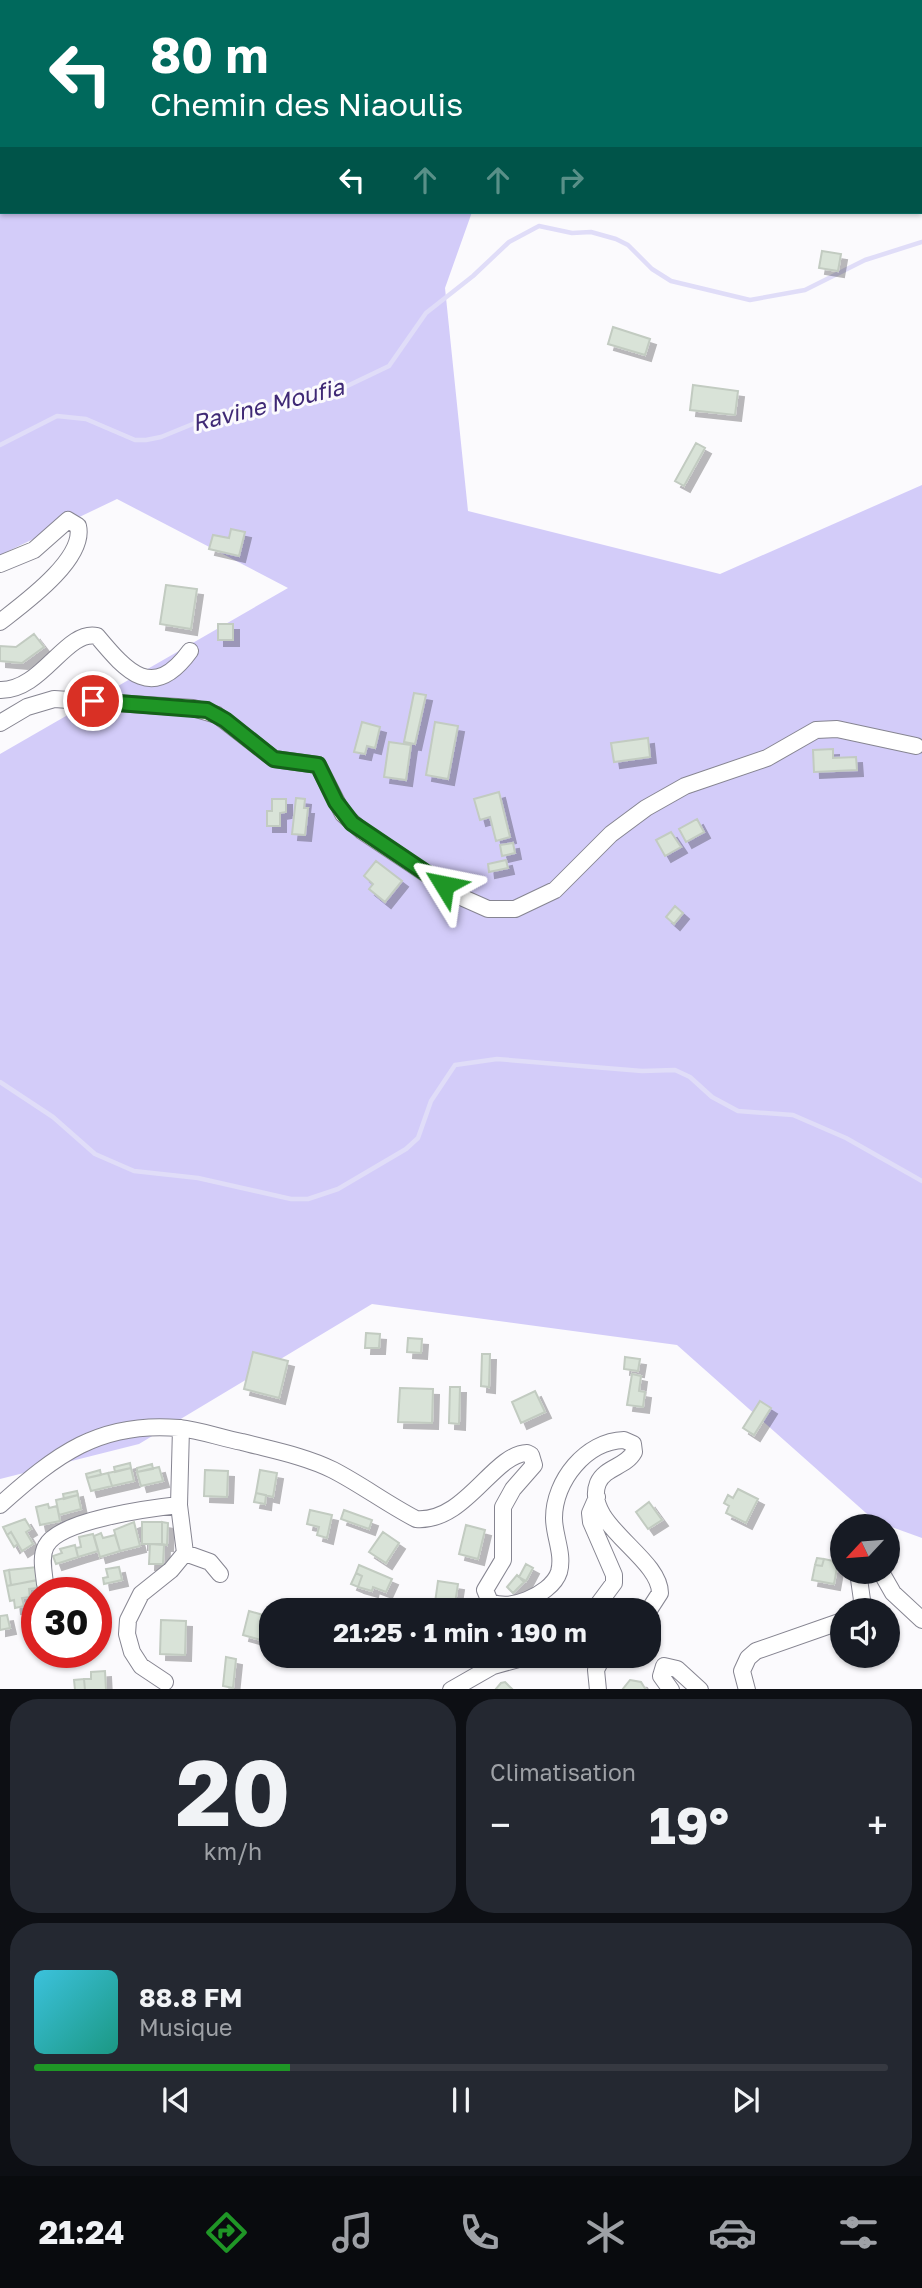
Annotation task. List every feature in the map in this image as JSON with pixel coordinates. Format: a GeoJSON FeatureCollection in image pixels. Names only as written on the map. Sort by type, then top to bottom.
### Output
{"type":"FeatureCollection","features":[{"type":"Feature","properties":{"kind":"street"},"geometry":{"type":"LineString","coordinates":[[0,564],[34,551],[68,520],[78,526],[79,532],[73,551],[48,583],[0,622]]}},
{"type":"Feature","properties":{"kind":"street"},"geometry":{"type":"LineString","coordinates":[[0,690],[31,680],[49,668],[77,639],[89,634],[97,636],[117,662],[137,677],[156,678],[176,671],[190,651]]}},
{"type":"Feature","properties":{"kind":"street"},"geometry":{"type":"LineString","coordinates":[[0,723],[27,707],[54,699],[212,712],[274,759],[318,765],[336,802],[352,823],[461,897],[488,909],[515,909],[555,890],[611,834],[646,808],[685,786],[767,758],[816,730],[837,729],[916,747]]}},
{"type":"Feature","properties":{"kind":"street"},"geometry":{"type":"LineString","coordinates":[[0,1505],[43,1466],[72,1447],[105,1435],[147,1427],[181,1428],[307,1460],[332,1469],[416,1519],[428,1520],[450,1511],[514,1457],[524,1453],[531,1455],[534,1465],[531,1472],[513,1489],[503,1507],[503,1560],[485,1590],[487,1599],[500,1605],[529,1599],[542,1592],[558,1576],[561,1559],[554,1517],[562,1486],[573,1467],[600,1447],[617,1440],[630,1442],[635,1449],[631,1457],[604,1475],[598,1485],[597,1497],[590,1513],[614,1575],[614,1583],[603,1598]]}},
{"type":"Feature","properties":{"kind":"street"},"geometry":{"type":"LineString","coordinates":[[165,1682],[141,1666],[132,1652],[127,1634],[128,1620],[141,1594],[171,1570],[185,1553],[179,1505],[181,1428]]}},
{"type":"Feature","properties":{"kind":"street"},"geometry":{"type":"LineString","coordinates":[[597,1497],[616,1533],[657,1577],[660,1593],[657,1598]]}},
{"type":"Feature","properties":{"kind":"street"},"geometry":{"type":"LineString","coordinates":[[45,1577],[43,1554],[49,1541],[60,1533],[94,1520],[179,1505]]}},
{"type":"Feature","properties":{"kind":"street"},"geometry":{"type":"LineString","coordinates":[[185,1553],[209,1562],[220,1574]]}},
{"type":"Feature","properties":{"kind":"street"},"geometry":{"type":"LineString","coordinates":[[888,1584],[894,1594],[922,1620]]}},
{"type":"Feature","properties":{"kind":"street"},"geometry":{"type":"LineString","coordinates":[[747,1689],[742,1671],[752,1654],[830,1625]]}},
{"type":"Feature","properties":{"kind":"street"},"geometry":{"type":"LineString","coordinates":[[671,1689],[661,1676],[660,1671],[664,1666],[677,1669],[700,1689]]}},
{"type":"Feature","properties":{"kind":"street"},"geometry":{"type":"LineString","coordinates":[[451,1689],[489,1668]]}},
{"type":"Feature","properties":{"kind":"street"},"geometry":{"type":"LineString","coordinates":[[597,1668],[598,1689]]}},
{"type":"Feature","properties":{"kind":"shaded area"},"geometry":{"type":"Polygon","coordinates":[[[0,214],[471,214],[445,288],[468,511],[720,574],[922,485],[922,1538],[900,1530],[900,1514],[867,1514],[677,1345],[372,1304],[139,1444],[0,1479],[0,754],[288,588],[117,499],[0,555],[0,214]]]}},
{"type":"Feature","properties":{"kind":"building"},"geometry":{"type":"Polygon","coordinates":[[[822,251],[841,254],[838,271],[819,268],[822,251]]]}},
{"type":"Feature","properties":{"kind":"building"},"geometry":{"type":"Polygon","coordinates":[[[613,327],[650,339],[645,355],[608,344],[613,327]]]}},
{"type":"Feature","properties":{"kind":"building"},"geometry":{"type":"Polygon","coordinates":[[[693,385],[738,391],[735,415],[690,410],[693,385]]]}},
{"type":"Feature","properties":{"kind":"building"},"geometry":{"type":"Polygon","coordinates":[[[696,443],[705,448],[684,486],[675,481],[696,443]]]}},
{"type":"Feature","properties":{"kind":"building"},"geometry":{"type":"Polygon","coordinates":[[[231,529],[245,532],[239,556],[209,549],[213,535],[229,538],[231,529]]]}},
{"type":"Feature","properties":{"kind":"building"},"geometry":{"type":"Polygon","coordinates":[[[166,585],[197,589],[191,629],[160,624],[166,585]]]}},
{"type":"Feature","properties":{"kind":"building"},"geometry":{"type":"Polygon","coordinates":[[[218,624],[233,624],[233,640],[218,640],[218,624]]]}},
{"type":"Feature","properties":{"kind":"building"},"geometry":{"type":"Polygon","coordinates":[[[34,634],[44,647],[22,663],[0,661],[0,646],[16,647],[34,634]]]}},
{"type":"Feature","properties":{"kind":"building"},"geometry":{"type":"Polygon","coordinates":[[[414,693],[426,695],[415,744],[404,742],[414,693]]]}},
{"type":"Feature","properties":{"kind":"building"},"geometry":{"type":"Polygon","coordinates":[[[362,722],[380,727],[375,748],[367,746],[365,754],[354,752],[362,722]]]}},
{"type":"Feature","properties":{"kind":"building"},"geometry":{"type":"Polygon","coordinates":[[[435,722],[458,726],[448,779],[426,775],[435,722]]]}},
{"type":"Feature","properties":{"kind":"building"},"geometry":{"type":"Polygon","coordinates":[[[648,738],[650,757],[614,762],[611,743],[648,738]]]}},
{"type":"Feature","properties":{"kind":"building"},"geometry":{"type":"Polygon","coordinates":[[[389,742],[411,745],[406,780],[384,777],[389,742]]]}},
{"type":"Feature","properties":{"kind":"building"},"geometry":{"type":"Polygon","coordinates":[[[833,749],[833,758],[856,757],[857,770],[814,772],[813,750],[833,749]]]}},
{"type":"Feature","properties":{"kind":"building"},"geometry":{"type":"Polygon","coordinates":[[[499,792],[510,837],[496,841],[490,817],[480,820],[474,799],[499,792]]]}},
{"type":"Feature","properties":{"kind":"building"},"geometry":{"type":"Polygon","coordinates":[[[296,798],[305,799],[304,808],[308,808],[305,835],[292,834],[296,798]]]}},
{"type":"Feature","properties":{"kind":"building"},"geometry":{"type":"Polygon","coordinates":[[[272,799],[286,799],[286,812],[280,813],[280,826],[267,826],[267,811],[272,811],[272,799]]]}},
{"type":"Feature","properties":{"kind":"building"},"geometry":{"type":"Polygon","coordinates":[[[697,819],[704,832],[686,842],[679,829],[697,819]]]}},
{"type":"Feature","properties":{"kind":"building"},"geometry":{"type":"Polygon","coordinates":[[[671,832],[681,847],[665,856],[656,840],[671,832]]]}},
{"type":"Feature","properties":{"kind":"building"},"geometry":{"type":"Polygon","coordinates":[[[513,843],[515,853],[502,856],[500,845],[513,843]]]}},
{"type":"Feature","properties":{"kind":"building"},"geometry":{"type":"Polygon","coordinates":[[[506,860],[508,868],[489,872],[488,864],[506,860]]]}},
{"type":"Feature","properties":{"kind":"building"},"geometry":{"type":"Polygon","coordinates":[[[376,861],[402,881],[385,902],[369,889],[373,884],[364,876],[376,861]]]}},
{"type":"Feature","properties":{"kind":"building"},"geometry":{"type":"Polygon","coordinates":[[[675,906],[683,913],[674,924],[666,917],[675,906]]]}},
{"type":"Feature","properties":{"kind":"building"},"geometry":{"type":"Polygon","coordinates":[[[366,1333],[380,1334],[379,1348],[365,1348],[366,1333]]]}},
{"type":"Feature","properties":{"kind":"building"},"geometry":{"type":"Polygon","coordinates":[[[408,1338],[422,1339],[421,1353],[407,1352],[408,1338]]]}},
{"type":"Feature","properties":{"kind":"building"},"geometry":{"type":"Polygon","coordinates":[[[253,1352],[288,1361],[279,1398],[244,1389],[253,1352]]]}},
{"type":"Feature","properties":{"kind":"building"},"geometry":{"type":"Polygon","coordinates":[[[482,1354],[490,1354],[489,1387],[481,1386],[482,1354]]]}},
{"type":"Feature","properties":{"kind":"building"},"geometry":{"type":"Polygon","coordinates":[[[625,1357],[640,1359],[638,1371],[624,1369],[625,1357]]]}},
{"type":"Feature","properties":{"kind":"building"},"geometry":{"type":"Polygon","coordinates":[[[632,1374],[641,1376],[639,1391],[645,1392],[643,1407],[627,1405],[632,1374]]]}},
{"type":"Feature","properties":{"kind":"building"},"geometry":{"type":"Polygon","coordinates":[[[450,1387],[460,1387],[459,1424],[449,1423],[450,1387]]]}},
{"type":"Feature","properties":{"kind":"building"},"geometry":{"type":"Polygon","coordinates":[[[400,1388],[433,1389],[432,1423],[398,1422],[400,1388]]]}},
{"type":"Feature","properties":{"kind":"building"},"geometry":{"type":"Polygon","coordinates":[[[535,1391],[545,1412],[521,1423],[512,1402],[535,1391]]]}},
{"type":"Feature","properties":{"kind":"building"},"geometry":{"type":"Polygon","coordinates":[[[760,1401],[771,1408],[754,1435],[743,1428],[760,1401]]]}},
{"type":"Feature","properties":{"kind":"building"},"geometry":{"type":"Polygon","coordinates":[[[130,1463],[131,1468],[115,1472],[114,1467],[130,1463]]]}},
{"type":"Feature","properties":{"kind":"building"},"geometry":{"type":"Polygon","coordinates":[[[152,1464],[153,1469],[137,1472],[137,1468],[152,1464]]]}},
{"type":"Feature","properties":{"kind":"building"},"geometry":{"type":"Polygon","coordinates":[[[159,1467],[163,1481],[141,1486],[137,1472],[159,1467]]]}},
{"type":"Feature","properties":{"kind":"building"},"geometry":{"type":"Polygon","coordinates":[[[131,1468],[134,1481],[112,1486],[108,1473],[131,1468]]]}},
{"type":"Feature","properties":{"kind":"building"},"geometry":{"type":"Polygon","coordinates":[[[100,1470],[101,1475],[87,1478],[86,1474],[100,1470]]]}},
{"type":"Feature","properties":{"kind":"building"},"geometry":{"type":"Polygon","coordinates":[[[205,1470],[228,1471],[227,1497],[204,1496],[205,1470]]]}},
{"type":"Feature","properties":{"kind":"building"},"geometry":{"type":"Polygon","coordinates":[[[260,1470],[277,1473],[273,1497],[256,1493],[260,1470]]]}},
{"type":"Feature","properties":{"kind":"building"},"geometry":{"type":"Polygon","coordinates":[[[108,1473],[112,1486],[91,1491],[87,1478],[108,1473]]]}},
{"type":"Feature","properties":{"kind":"building"},"geometry":{"type":"Polygon","coordinates":[[[738,1489],[758,1499],[746,1523],[726,1513],[729,1506],[724,1503],[728,1495],[733,1498],[738,1489]]]}},
{"type":"Feature","properties":{"kind":"building"},"geometry":{"type":"Polygon","coordinates":[[[77,1491],[78,1495],[64,1499],[63,1494],[77,1491]]]}},
{"type":"Feature","properties":{"kind":"building"},"geometry":{"type":"Polygon","coordinates":[[[256,1493],[266,1495],[265,1504],[254,1502],[256,1493]]]}},
{"type":"Feature","properties":{"kind":"building"},"geometry":{"type":"Polygon","coordinates":[[[78,1495],[81,1509],[59,1515],[56,1500],[78,1495]]]}},
{"type":"Feature","properties":{"kind":"building"},"geometry":{"type":"Polygon","coordinates":[[[649,1502],[662,1520],[648,1529],[636,1512],[649,1502]]]}},
{"type":"Feature","properties":{"kind":"building"},"geometry":{"type":"Polygon","coordinates":[[[48,1504],[49,1508],[57,1506],[60,1521],[40,1525],[36,1507],[48,1504]]]}},
{"type":"Feature","properties":{"kind":"building"},"geometry":{"type":"Polygon","coordinates":[[[310,1510],[332,1515],[327,1538],[317,1535],[319,1527],[307,1524],[310,1510]]]}},
{"type":"Feature","properties":{"kind":"building"},"geometry":{"type":"Polygon","coordinates":[[[344,1510],[372,1520],[369,1529],[341,1519],[344,1510]]]}},
{"type":"Feature","properties":{"kind":"building"},"geometry":{"type":"Polygon","coordinates":[[[25,1519],[31,1529],[26,1532],[33,1544],[22,1551],[11,1532],[7,1535],[3,1527],[25,1519]]]}},
{"type":"Feature","properties":{"kind":"building"},"geometry":{"type":"Polygon","coordinates":[[[134,1522],[140,1546],[120,1551],[114,1530],[134,1522]]]}},
{"type":"Feature","properties":{"kind":"building"},"geometry":{"type":"Polygon","coordinates":[[[142,1522],[162,1522],[162,1544],[142,1544],[142,1522]]]}},
{"type":"Feature","properties":{"kind":"building"},"geometry":{"type":"Polygon","coordinates":[[[162,1522],[168,1523],[167,1545],[162,1544],[162,1522]]]}},
{"type":"Feature","properties":{"kind":"building"},"geometry":{"type":"Polygon","coordinates":[[[466,1525],[485,1530],[478,1559],[459,1554],[466,1525]]]}},
{"type":"Feature","properties":{"kind":"building"},"geometry":{"type":"Polygon","coordinates":[[[11,1532],[18,1544],[14,1547],[7,1535],[11,1532]]]}},
{"type":"Feature","properties":{"kind":"building"},"geometry":{"type":"Polygon","coordinates":[[[383,1532],[399,1543],[386,1563],[369,1552],[383,1532]]]}},
{"type":"Feature","properties":{"kind":"building"},"geometry":{"type":"Polygon","coordinates":[[[101,1533],[103,1538],[115,1535],[120,1551],[100,1557],[94,1536],[101,1533]]]}},
{"type":"Feature","properties":{"kind":"building"},"geometry":{"type":"Polygon","coordinates":[[[93,1534],[98,1551],[78,1557],[76,1548],[81,1547],[79,1537],[93,1534]]]}},
{"type":"Feature","properties":{"kind":"building"},"geometry":{"type":"Polygon","coordinates":[[[150,1544],[164,1545],[163,1564],[149,1564],[150,1544]]]}},
{"type":"Feature","properties":{"kind":"building"},"geometry":{"type":"Polygon","coordinates":[[[75,1545],[78,1557],[56,1564],[53,1556],[62,1553],[60,1549],[75,1545]]]}},
{"type":"Feature","properties":{"kind":"building"},"geometry":{"type":"Polygon","coordinates":[[[817,1558],[824,1559],[822,1566],[815,1565],[817,1558]]]}},
{"type":"Feature","properties":{"kind":"building"},"geometry":{"type":"Polygon","coordinates":[[[824,1559],[830,1560],[830,1583],[812,1580],[815,1565],[822,1566],[824,1559]]]}},
{"type":"Feature","properties":{"kind":"building"},"geometry":{"type":"Polygon","coordinates":[[[526,1564],[533,1568],[526,1581],[519,1577],[526,1564]]]}},
{"type":"Feature","properties":{"kind":"building"},"geometry":{"type":"Polygon","coordinates":[[[359,1565],[392,1579],[386,1592],[373,1587],[372,1591],[358,1587],[362,1576],[356,1573],[359,1565]]]}},
{"type":"Feature","properties":{"kind":"building"},"geometry":{"type":"Polygon","coordinates":[[[37,1567],[39,1577],[21,1577],[21,1583],[11,1585],[9,1570],[37,1567]]]}},
{"type":"Feature","properties":{"kind":"building"},"geometry":{"type":"Polygon","coordinates":[[[119,1567],[122,1580],[112,1582],[112,1577],[108,1577],[106,1569],[119,1567]]]}},
{"type":"Feature","properties":{"kind":"building"},"geometry":{"type":"Polygon","coordinates":[[[9,1570],[11,1585],[7,1586],[4,1571],[9,1570]]]}},
{"type":"Feature","properties":{"kind":"building"},"geometry":{"type":"Polygon","coordinates":[[[356,1573],[362,1576],[358,1587],[351,1584],[356,1573]]]}},
{"type":"Feature","properties":{"kind":"building"},"geometry":{"type":"Polygon","coordinates":[[[517,1575],[524,1582],[513,1593],[507,1587],[517,1575]]]}},
{"type":"Feature","properties":{"kind":"building"},"geometry":{"type":"Polygon","coordinates":[[[438,1581],[458,1584],[456,1598],[436,1598],[438,1581]]]}},
{"type":"Feature","properties":{"kind":"building"},"geometry":{"type":"Polygon","coordinates":[[[21,1583],[21,1607],[15,1608],[14,1600],[10,1601],[7,1586],[21,1583]]]}},
{"type":"Feature","properties":{"kind":"building"},"geometry":{"type":"Polygon","coordinates":[[[249,1611],[259,1614],[259,1639],[243,1635],[249,1611]]]}},
{"type":"Feature","properties":{"kind":"building"},"geometry":{"type":"Polygon","coordinates":[[[7,1615],[10,1628],[0,1630],[0,1616],[7,1615]]]}},
{"type":"Feature","properties":{"kind":"building"},"geometry":{"type":"Polygon","coordinates":[[[161,1620],[186,1621],[185,1655],[160,1654],[161,1620]]]}},
{"type":"Feature","properties":{"kind":"building"},"geometry":{"type":"Polygon","coordinates":[[[226,1657],[236,1659],[233,1688],[223,1686],[226,1657]]]}},
{"type":"Feature","properties":{"kind":"building"},"geometry":{"type":"Polygon","coordinates":[[[105,1671],[106,1689],[85,1689],[84,1679],[91,1679],[91,1672],[105,1671]]]}},
{"type":"Feature","properties":{"kind":"building"},"geometry":{"type":"Polygon","coordinates":[[[84,1679],[85,1689],[75,1689],[74,1680],[84,1679]]]}},
{"type":"Feature","properties":{"kind":"building"},"geometry":{"type":"Polygon","coordinates":[[[630,1680],[641,1682],[645,1689],[623,1689],[630,1680]]]}},
{"type":"Feature","properties":{"kind":"building"},"geometry":{"type":"Polygon","coordinates":[[[505,1682],[512,1689],[496,1689],[505,1682]]]}},
{"type":"Feature","properties":{"kind":"waterway","name":"Ravine Moufia"},"geometry":{"type":"LineString","coordinates":[[0,445],[57,416],[86,419],[135,440],[146,440],[161,437],[205,419],[343,388],[389,366],[426,313],[473,276],[509,242],[539,226],[572,233],[591,232],[616,239],[628,245],[652,269],[671,281],[750,300],[805,290],[865,260],[922,242]]}},
{"type":"Feature","properties":{"kind":"waterway"},"geometry":{"type":"LineString","coordinates":[[0,1082],[53,1117],[95,1154],[134,1171],[198,1178],[291,1199],[308,1199],[338,1189],[406,1149],[418,1138],[431,1101],[455,1065],[497,1059],[642,1071],[675,1070],[690,1077],[712,1097],[738,1111],[793,1115],[846,1138],[922,1181]]}},
{"type":"Feature","properties":{"kind":"route"},"geometry":{"type":"LineString","coordinates":[[93,701],[207,710],[225,720],[267,756],[280,761],[308,761],[318,765],[343,814],[352,823],[444,885]]}}]}
